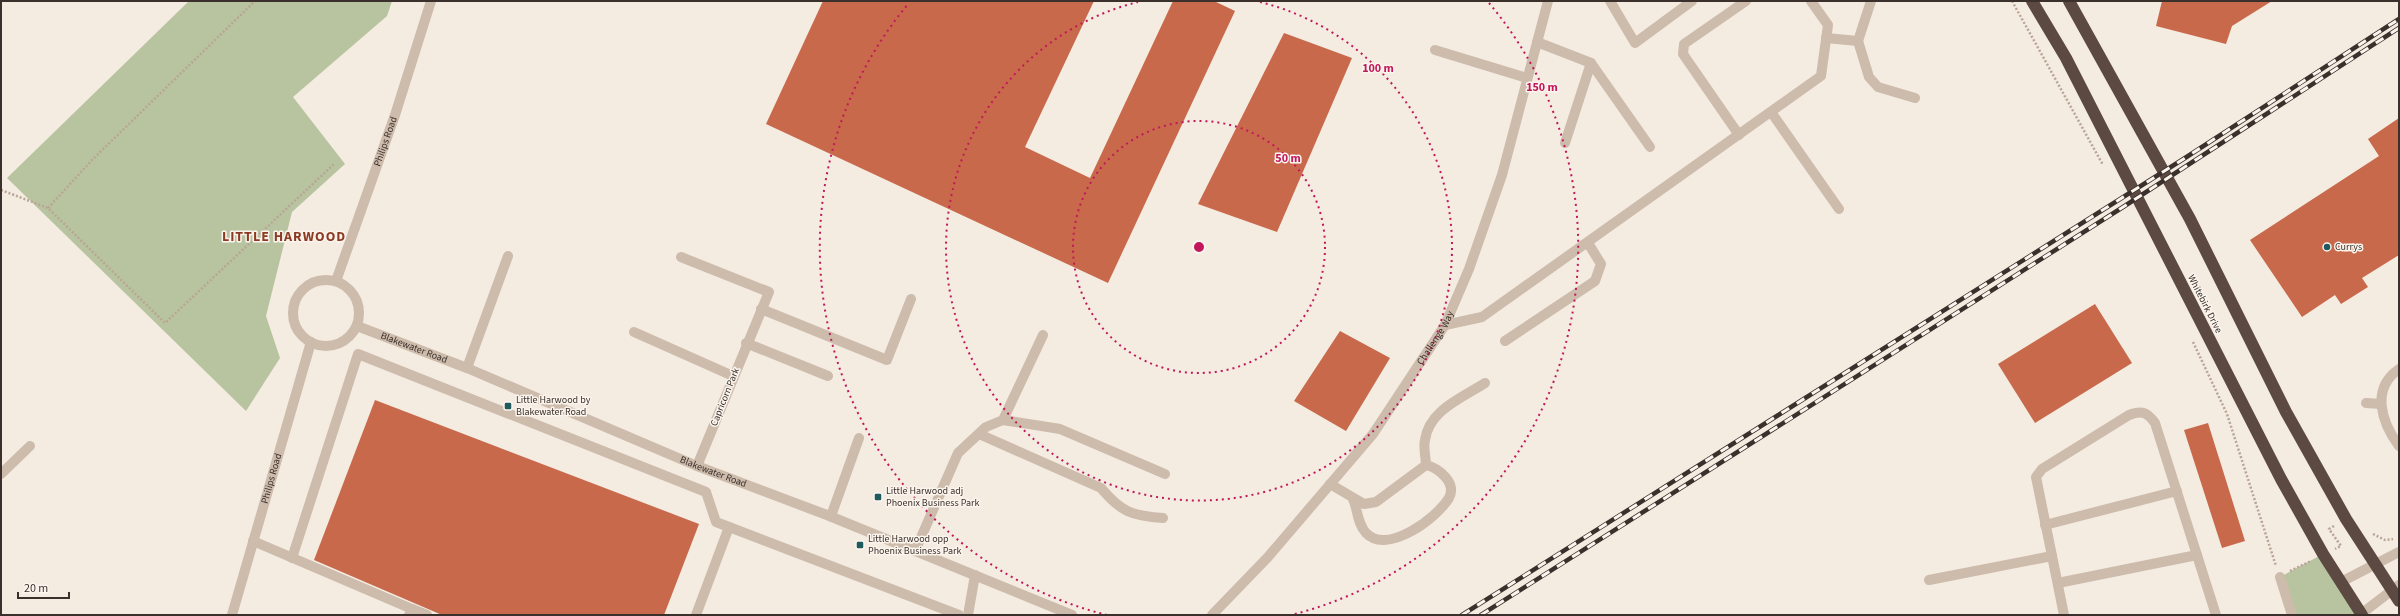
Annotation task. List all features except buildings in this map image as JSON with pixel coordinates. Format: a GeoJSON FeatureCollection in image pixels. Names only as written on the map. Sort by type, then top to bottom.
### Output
{"type":"FeatureCollection","features":[{"type":"Feature","properties":{"kind":"highway","name":"Whitebirk Drive"},"geometry":{"type":"LineString","coordinates":[[2032,1],[2066,58],[2281,479],[2323,554],[2362,614]]}},
{"type":"Feature","properties":{"kind":"highway"},"geometry":{"type":"LineString","coordinates":[[2069,1],[2190,219],[2286,412],[2374,565],[2395,588],[2399,601]]}},
{"type":"Feature","properties":{"kind":"street","name":"Philips Road"},"geometry":{"type":"LineString","coordinates":[[336,281],[395,115],[431,1]]}},
{"type":"Feature","properties":{"kind":"street","name":"Challenge Way"},"geometry":{"type":"LineString","coordinates":[[1212,615],[1268,557],[1373,434],[1445,325],[1469,269],[1502,175],[1548,1]]}},
{"type":"Feature","properties":{"kind":"street"},"geometry":{"type":"LineString","coordinates":[[1610,1],[1635,43],[1692,1]]}},
{"type":"Feature","properties":{"kind":"street"},"geometry":{"type":"LineString","coordinates":[[1738,135],[1683,54],[1684,44],[1746,1]]}},
{"type":"Feature","properties":{"kind":"street"},"geometry":{"type":"LineString","coordinates":[[1445,325],[1482,317],[1821,76],[1828,25],[1811,1]]}},
{"type":"Feature","properties":{"kind":"street"},"geometry":{"type":"LineString","coordinates":[[1871,1],[1858,41],[1869,77],[1878,88],[1915,98]]}},
{"type":"Feature","properties":{"kind":"street"},"geometry":{"type":"LineString","coordinates":[[1826,38],[1858,41]]}},
{"type":"Feature","properties":{"kind":"street"},"geometry":{"type":"LineString","coordinates":[[1537,42],[1591,63],[1650,147]]}},
{"type":"Feature","properties":{"kind":"street"},"geometry":{"type":"LineString","coordinates":[[1434,50],[1527,78]]}},
{"type":"Feature","properties":{"kind":"street"},"geometry":{"type":"LineString","coordinates":[[1565,143],[1591,63]]}},
{"type":"Feature","properties":{"kind":"street"},"geometry":{"type":"LineString","coordinates":[[1771,112],[1839,209]]}},
{"type":"Feature","properties":{"kind":"street"},"geometry":{"type":"LineString","coordinates":[[1505,341],[1595,281],[1601,264],[1588,242]]}},
{"type":"Feature","properties":{"kind":"street"},"geometry":{"type":"LineString","coordinates":[[467,368],[508,256]]}},
{"type":"Feature","properties":{"kind":"street","name":"Capricorn Park"},"geometry":{"type":"LineString","coordinates":[[682,257],[769,292],[752,328],[697,466]]}},
{"type":"Feature","properties":{"kind":"street"},"geometry":{"type":"LineString","coordinates":[[321,280],[336,281],[346,286],[356,298],[359,309],[357,326],[349,337],[339,343],[328,346],[311,342],[302,335],[294,320],[294,308],[297,297],[310,284],[321,280]]}},
{"type":"Feature","properties":{"kind":"street"},"geometry":{"type":"LineString","coordinates":[[761,309],[887,360],[911,298]]}},
{"type":"Feature","properties":{"kind":"street","name":"Blakewater Road"},"geometry":{"type":"LineString","coordinates":[[357,326],[467,368],[697,466],[830,516],[1072,615]]}},
{"type":"Feature","properties":{"kind":"street"},"geometry":{"type":"LineString","coordinates":[[634,332],[733,376]]}},
{"type":"Feature","properties":{"kind":"street"},"geometry":{"type":"LineString","coordinates":[[1003,420],[1043,334]]}},
{"type":"Feature","properties":{"kind":"street","name":"Philips Road"},"geometry":{"type":"LineString","coordinates":[[232,615],[311,342]]}},
{"type":"Feature","properties":{"kind":"street"},"geometry":{"type":"LineString","coordinates":[[746,343],[828,376]]}},
{"type":"Feature","properties":{"kind":"street"},"geometry":{"type":"LineString","coordinates":[[292,558],[358,354],[706,492],[716,522],[959,615]]}},
{"type":"Feature","properties":{"kind":"street"},"geometry":{"type":"LineString","coordinates":[[2399,369],[2383,386],[2381,404],[2383,418],[2399,446]]}},
{"type":"Feature","properties":{"kind":"street"},"geometry":{"type":"LineString","coordinates":[[1426,465],[1424,441],[1429,424],[1439,412],[1485,383]]}},
{"type":"Feature","properties":{"kind":"street"},"geometry":{"type":"LineString","coordinates":[[2366,403],[2381,404]]}},
{"type":"Feature","properties":{"kind":"street"},"geometry":{"type":"LineString","coordinates":[[2064,615],[2036,478],[2039,473],[2129,415],[2139,411],[2148,414],[2155,423],[2216,615]]}},
{"type":"Feature","properties":{"kind":"street"},"geometry":{"type":"LineString","coordinates":[[915,551],[958,453],[986,426],[1003,420],[1060,428],[1164,474]]}},
{"type":"Feature","properties":{"kind":"street"},"geometry":{"type":"LineString","coordinates":[[979,434],[1101,488],[1115,504],[1126,512],[1144,517],[1163,518]]}},
{"type":"Feature","properties":{"kind":"street"},"geometry":{"type":"LineString","coordinates":[[830,516],[859,438]]}},
{"type":"Feature","properties":{"kind":"street"},"geometry":{"type":"LineString","coordinates":[[1,474],[30,446]]}},
{"type":"Feature","properties":{"kind":"street"},"geometry":{"type":"LineString","coordinates":[[1330,484],[1353,499],[1364,504],[1376,502],[1426,465]]}},
{"type":"Feature","properties":{"kind":"street"},"geometry":{"type":"LineString","coordinates":[[1353,499],[1359,524],[1366,533],[1377,541],[1391,541],[1410,532],[1432,516],[1449,497],[1450,486],[1444,474],[1434,467],[1426,465]]}},
{"type":"Feature","properties":{"kind":"street"},"geometry":{"type":"LineString","coordinates":[[2045,525],[2177,491]]}},
{"type":"Feature","properties":{"kind":"street"},"geometry":{"type":"LineString","coordinates":[[696,615],[729,527]]}},
{"type":"Feature","properties":{"kind":"street"},"geometry":{"type":"LineString","coordinates":[[253,541],[411,612],[427,615]]}},
{"type":"Feature","properties":{"kind":"street"},"geometry":{"type":"LineString","coordinates":[[2341,582],[2399,552]]}},
{"type":"Feature","properties":{"kind":"street"},"geometry":{"type":"LineString","coordinates":[[2058,583],[2197,555]]}},
{"type":"Feature","properties":{"kind":"street"},"geometry":{"type":"LineString","coordinates":[[1929,580],[2052,556]]}},
{"type":"Feature","properties":{"kind":"street"},"geometry":{"type":"LineString","coordinates":[[968,615],[975,575]]}},
{"type":"Feature","properties":{"kind":"street"},"geometry":{"type":"LineString","coordinates":[[2280,576],[2292,615]]}},
{"type":"Feature","properties":{"kind":"street"},"geometry":{"type":"LineString","coordinates":[[2362,614],[2395,588]]}},
{"type":"Feature","properties":{"kind":"path"},"geometry":{"type":"LineString","coordinates":[[48,208],[93,159],[255,1]]}},
{"type":"Feature","properties":{"kind":"path"},"geometry":{"type":"LineString","coordinates":[[1,190],[48,208],[165,323],[335,163]]}},
{"type":"Feature","properties":{"kind":"green space"},"geometry":{"type":"Polygon","coordinates":[[[189,1],[392,1],[387,16],[293,97],[345,164],[292,212],[266,316],[280,358],[246,411],[7,178],[189,1]]]}},
{"type":"Feature","properties":{"kind":"green space"},"geometry":{"type":"Polygon","coordinates":[[[2323,554],[2362,615],[2291,615],[2280,577],[2323,554]]]}},
{"type":"Feature","properties":{"kind":"railway"},"geometry":{"type":"LineString","coordinates":[[1462,615],[2185,158],[2399,19]]}},
{"type":"Feature","properties":{"kind":"railway"},"geometry":{"type":"LineString","coordinates":[[1481,615],[2120,209],[2399,28]]}},
{"type":"Feature","properties":{"kind":"place","name":"Currys"},"geometry":{"type":"Point","coordinates":[2327,247]}},
{"type":"Feature","properties":{"kind":"place","name":"Little Harwood by Blakewater Road"},"geometry":{"type":"Point","coordinates":[508,406]}},
{"type":"Feature","properties":{"kind":"place","name":"Little Harwood adj Phoenix Business Park"},"geometry":{"type":"Point","coordinates":[878,497]}},
{"type":"Feature","properties":{"kind":"place","name":"Little Harwood opp Phoenix Business Park"},"geometry":{"type":"Point","coordinates":[860,545]}},
{"type":"Feature","properties":{"kind":"district","name":"LITTLE HARWOOD"},"geometry":{"type":"Point","coordinates":[284,237]}}]}
